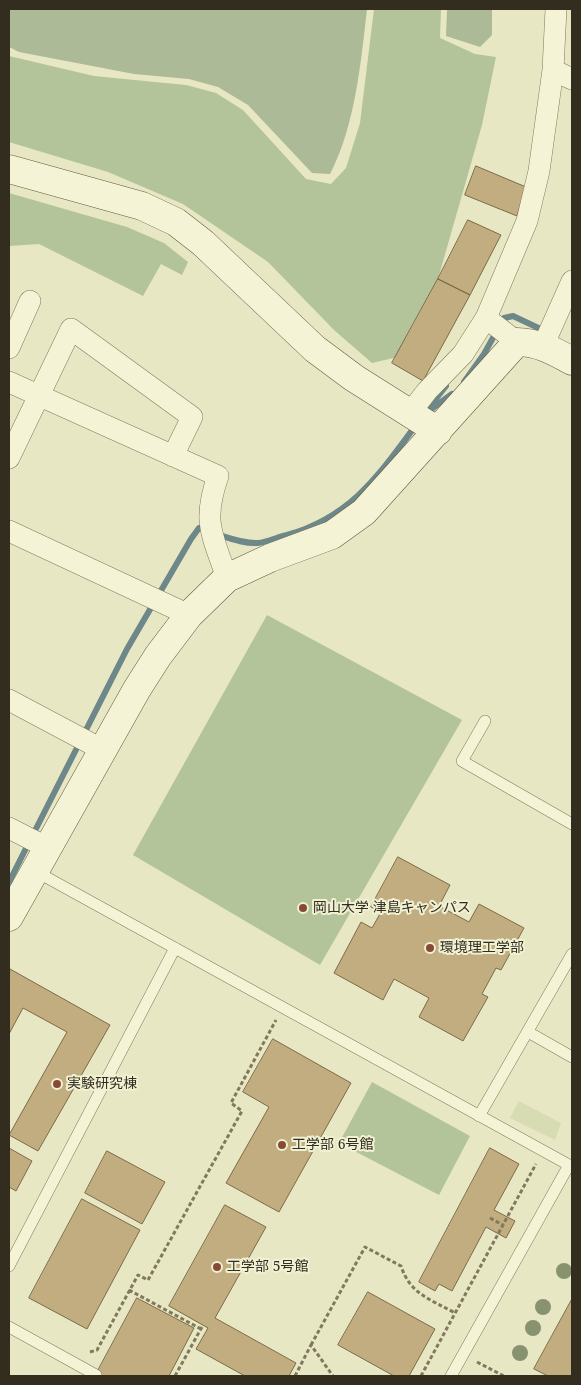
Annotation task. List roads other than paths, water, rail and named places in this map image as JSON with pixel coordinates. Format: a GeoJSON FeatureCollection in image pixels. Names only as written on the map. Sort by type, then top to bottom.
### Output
{"type":"FeatureCollection","features":[{"type":"Feature","properties":{"kind":"street"},"geometry":{"type":"LineString","coordinates":[[9,918],[31,845],[89,742],[189,615],[227,578],[270,558],[302,548],[332,535],[364,512],[421,420],[499,328],[539,171],[553,70],[556,9]]}},
{"type":"Feature","properties":{"kind":"street"},"geometry":{"type":"LineString","coordinates":[[553,70],[572,79]]}},
{"type":"Feature","properties":{"kind":"street"},"geometry":{"type":"LineString","coordinates":[[9,169],[142,206],[176,222],[204,243],[316,349],[354,378],[421,420]]}},
{"type":"Feature","properties":{"kind":"street"},"geometry":{"type":"LineString","coordinates":[[547,337],[572,281]]}},
{"type":"Feature","properties":{"kind":"street"},"geometry":{"type":"LineString","coordinates":[[9,348],[30,301]]}},
{"type":"Feature","properties":{"kind":"street"},"geometry":{"type":"LineString","coordinates":[[9,458],[71,328],[192,417],[173,456]]}},
{"type":"Feature","properties":{"kind":"street"},"geometry":{"type":"LineString","coordinates":[[499,328],[529,342],[547,337]]}},
{"type":"Feature","properties":{"kind":"street"},"geometry":{"type":"LineString","coordinates":[[421,420],[427,391],[463,354],[499,328]]}},
{"type":"Feature","properties":{"kind":"street"},"geometry":{"type":"LineString","coordinates":[[547,337],[572,362]]}},
{"type":"Feature","properties":{"kind":"street"},"geometry":{"type":"LineString","coordinates":[[9,382],[218,476],[210,503],[212,532],[227,578]]}},
{"type":"Feature","properties":{"kind":"street"},"geometry":{"type":"LineString","coordinates":[[9,531],[189,615]]}},
{"type":"Feature","properties":{"kind":"street"},"geometry":{"type":"LineString","coordinates":[[9,700],[89,742]]}},
{"type":"Feature","properties":{"kind":"lane"},"geometry":{"type":"LineString","coordinates":[[485,721],[462,761],[572,824]]}},
{"type":"Feature","properties":{"kind":"lane"},"geometry":{"type":"LineString","coordinates":[[31,845],[174,948],[569,1165],[451,1376]]}},
{"type":"Feature","properties":{"kind":"lane"},"geometry":{"type":"LineString","coordinates":[[9,1266],[174,948]]}},
{"type":"Feature","properties":{"kind":"lane"},"geometry":{"type":"LineString","coordinates":[[479,1116],[572,954]]}},
{"type":"Feature","properties":{"kind":"lane"},"geometry":{"type":"LineString","coordinates":[[528,1032],[572,1057]]}},
{"type":"Feature","properties":{"kind":"lane"},"geometry":{"type":"LineString","coordinates":[[9,1327],[96,1376]]}},
{"type":"Feature","properties":{"kind":"waterway"},"geometry":{"type":"LineString","coordinates":[[464,382],[484,354],[504,318],[513,316],[547,332]]}},
{"type":"Feature","properties":{"kind":"waterway"},"geometry":{"type":"LineString","coordinates":[[427,410],[446,386]]}},
{"type":"Feature","properties":{"kind":"waterway"},"geometry":{"type":"LineString","coordinates":[[423,415],[452,394]]}},
{"type":"Feature","properties":{"kind":"waterway"},"geometry":{"type":"LineString","coordinates":[[216,534],[242,542],[265,542],[309,527],[329,517],[362,492],[389,461],[416,425]]}},
{"type":"Feature","properties":{"kind":"waterway"},"geometry":{"type":"LineString","coordinates":[[9,882],[127,649],[191,539],[199,528],[207,530]]}},
{"type":"Feature","properties":{"kind":"place","name":"岡山大学 津島キャンパス"},"geometry":{"type":"Point","coordinates":[303,908]}},
{"type":"Feature","properties":{"kind":"place","name":"環境理工学部"},"geometry":{"type":"Point","coordinates":[430,948]}},
{"type":"Feature","properties":{"kind":"place","name":"実験研究棟"},"geometry":{"type":"Point","coordinates":[57,1084]}},
{"type":"Feature","properties":{"kind":"place","name":"工学部 6号館"},"geometry":{"type":"Point","coordinates":[282,1145]}},
{"type":"Feature","properties":{"kind":"place","name":"工学部 5号館"},"geometry":{"type":"Point","coordinates":[217,1267]}}]}
